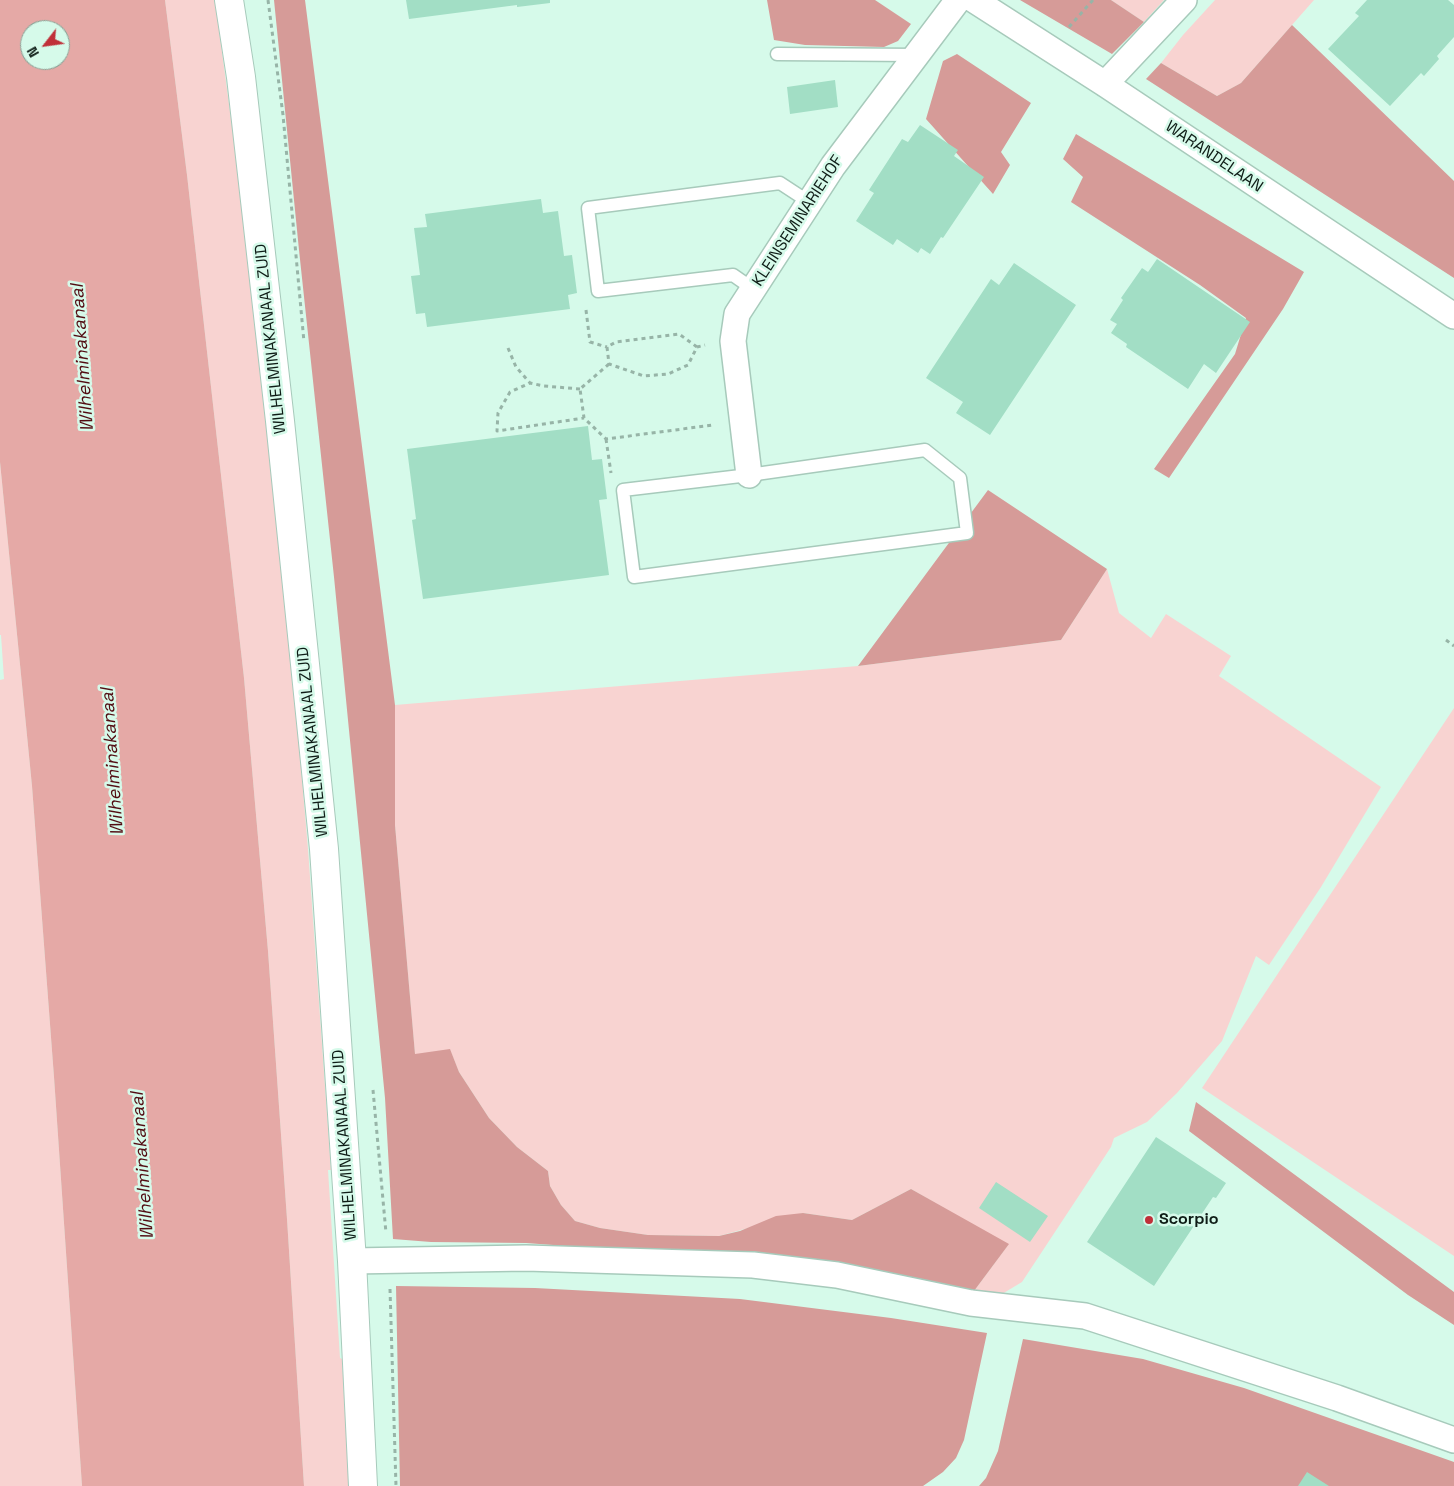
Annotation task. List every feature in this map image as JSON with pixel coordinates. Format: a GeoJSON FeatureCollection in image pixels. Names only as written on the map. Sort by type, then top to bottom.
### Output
{"type":"FeatureCollection","features":[{"type":"Feature","properties":{"kind":"street","name":"WILHELMINAKANAAL ZUID"},"geometry":{"type":"LineString","coordinates":[[230,0],[241,77],[280,421],[324,849],[352,1261],[364,1486]]}},
{"type":"Feature","properties":{"kind":"street","name":"KLEINSEMINARIEHOF"},"geometry":{"type":"LineString","coordinates":[[749,475],[733,340],[737,314],[833,166],[958,0]]}},
{"type":"Feature","properties":{"kind":"street","name":"WARANDELAAN"},"geometry":{"type":"LineString","coordinates":[[974,0],[1105,84],[1454,316]]}},
{"type":"Feature","properties":{"kind":"street"},"geometry":{"type":"LineString","coordinates":[[1105,84],[1184,0]]}},
{"type":"Feature","properties":{"kind":"street"},"geometry":{"type":"LineString","coordinates":[[352,1261],[526,1258],[753,1265],[837,1275],[971,1303],[1085,1316],[1337,1398],[1454,1440]]}},
{"type":"Feature","properties":{"kind":"lane"},"geometry":{"type":"LineString","coordinates":[[777,54],[918,55]]}},
{"type":"Feature","properties":{"kind":"lane"},"geometry":{"type":"LineString","coordinates":[[753,289],[732,275],[598,291],[588,208],[780,183],[809,202]]}},
{"type":"Feature","properties":{"kind":"lane"},"geometry":{"type":"LineString","coordinates":[[924,450],[960,478],[967,533],[634,577],[623,490],[749,475],[924,450]]}},
{"type":"Feature","properties":{"kind":"path"},"geometry":{"type":"LineString","coordinates":[[1050,49],[1093,0]]}},
{"type":"Feature","properties":{"kind":"path"},"geometry":{"type":"LineString","coordinates":[[598,291],[585,304],[590,342],[607,347],[616,342],[679,334],[697,347],[733,340]]}},
{"type":"Feature","properties":{"kind":"path"},"geometry":{"type":"LineString","coordinates":[[607,347],[609,364]]}},
{"type":"Feature","properties":{"kind":"path"},"geometry":{"type":"LineString","coordinates":[[609,364],[644,376],[668,374],[688,364],[697,347]]}},
{"type":"Feature","properties":{"kind":"path"},"geometry":{"type":"LineString","coordinates":[[508,348],[516,367],[530,383]]}},
{"type":"Feature","properties":{"kind":"path"},"geometry":{"type":"LineString","coordinates":[[584,418],[497,431],[498,414],[510,392],[530,383],[580,389],[609,364]]}},
{"type":"Feature","properties":{"kind":"path"},"geometry":{"type":"LineString","coordinates":[[580,389],[584,418],[606,439],[612,481],[623,490]]}},
{"type":"Feature","properties":{"kind":"path"},"geometry":{"type":"LineString","coordinates":[[606,439],[742,421]]}},
{"type":"Feature","properties":{"kind":"path"},"geometry":{"type":"LineString","coordinates":[[1446,640],[1454,646]]}},
{"type":"Feature","properties":{"kind":"shaded area"},"geometry":{"type":"Polygon","coordinates":[[[165,0],[215,0],[238,171],[291,651],[308,849],[331,1170],[328,1170],[349,1486],[304,1486],[268,951],[244,678],[187,175],[165,0]]]}},
{"type":"Feature","properties":{"kind":"shaded area"},"geometry":{"type":"Polygon","coordinates":[[[274,0],[305,0],[395,705],[395,825],[415,1054],[450,1049],[459,1072],[489,1118],[517,1147],[548,1171],[550,1186],[561,1205],[575,1221],[600,1228],[648,1235],[719,1236],[740,1231],[776,1216],[803,1213],[852,1220],[911,1189],[1009,1244],[974,1291],[619,1250],[526,1243],[431,1242],[393,1239],[385,1098],[334,577],[274,0]]]}},
{"type":"Feature","properties":{"kind":"shaded area"},"geometry":{"type":"Polygon","coordinates":[[[767,0],[875,0],[911,24],[898,41],[884,47],[805,45],[774,40],[767,0]]]}},
{"type":"Feature","properties":{"kind":"shaded area"},"geometry":{"type":"Polygon","coordinates":[[[1020,0],[1111,0],[1144,22],[1112,54],[1020,0]]]}},
{"type":"Feature","properties":{"kind":"shaded area"},"geometry":{"type":"Polygon","coordinates":[[[1111,0],[1164,0],[1144,22],[1111,0]]]}},
{"type":"Feature","properties":{"kind":"shaded area"},"geometry":{"type":"Polygon","coordinates":[[[1215,0],[1314,0],[1241,83],[1217,96],[1161,63],[1183,35],[1215,0]]]}},
{"type":"Feature","properties":{"kind":"shaded area"},"geometry":{"type":"Polygon","coordinates":[[[1292,25],[1454,181],[1454,278],[1146,79],[1161,63],[1217,96],[1241,83],[1292,25]]]}},
{"type":"Feature","properties":{"kind":"shaded area"},"geometry":{"type":"Polygon","coordinates":[[[957,54],[1031,103],[1001,152],[1010,165],[993,194],[926,119],[943,61],[957,54]]]}},
{"type":"Feature","properties":{"kind":"shaded area"},"geometry":{"type":"Polygon","coordinates":[[[1076,134],[1304,272],[1283,309],[1169,478],[1154,469],[1235,354],[1246,318],[1200,285],[1071,202],[1083,177],[1063,159],[1076,134]]]}},
{"type":"Feature","properties":{"kind":"shaded area"},"geometry":{"type":"Polygon","coordinates":[[[0,462],[32,786],[82,1486],[0,1486],[0,680],[4,679],[0,635],[0,462]]]}},
{"type":"Feature","properties":{"kind":"shaded area"},"geometry":{"type":"Polygon","coordinates":[[[988,490],[1107,569],[1061,640],[858,666],[988,490]]]}},
{"type":"Feature","properties":{"kind":"shaded area"},"geometry":{"type":"Polygon","coordinates":[[[1107,569],[1119,613],[1151,638],[1166,614],[1231,656],[1219,676],[1381,787],[1321,887],[1269,965],[1256,956],[1222,1041],[1177,1093],[1147,1122],[1114,1138],[1111,1147],[1022,1282],[1002,1294],[974,1291],[1008,1245],[911,1189],[852,1220],[803,1213],[719,1236],[648,1235],[600,1228],[575,1221],[561,1205],[550,1186],[548,1171],[517,1147],[489,1118],[459,1072],[450,1050],[415,1055],[395,825],[395,705],[858,666],[1061,640],[1107,569]]]}},
{"type":"Feature","properties":{"kind":"shaded area"},"geometry":{"type":"Polygon","coordinates":[[[1454,708],[1454,1256],[1202,1088],[1454,708]]]}},
{"type":"Feature","properties":{"kind":"shaded area"},"geometry":{"type":"Polygon","coordinates":[[[1196,1102],[1454,1292],[1454,1325],[1408,1295],[1189,1131],[1196,1102]]]}},
{"type":"Feature","properties":{"kind":"shaded area"},"geometry":{"type":"Polygon","coordinates":[[[396,1286],[535,1288],[740,1299],[891,1318],[987,1333],[964,1440],[956,1458],[943,1472],[923,1486],[400,1486],[396,1286]]]}},
{"type":"Feature","properties":{"kind":"shaded area"},"geometry":{"type":"Polygon","coordinates":[[[1023,1339],[1143,1359],[1244,1388],[1454,1462],[1454,1486],[979,1486],[986,1478],[998,1451],[1023,1339]]]}},
{"type":"Feature","properties":{"kind":"water","name":"Wilhelminakanaal"},"geometry":{"type":"Polygon","coordinates":[[[0,0],[165,0],[187,175],[244,678],[268,951],[304,1486],[82,1486],[32,786],[0,462],[0,0]]]}},
{"type":"Feature","properties":{"kind":"building"},"geometry":{"type":"Polygon","coordinates":[[[406,0],[550,0],[550,3],[517,7],[517,5],[409,19],[406,0]]]}},
{"type":"Feature","properties":{"kind":"building"},"geometry":{"type":"Polygon","coordinates":[[[1367,0],[1448,0],[1454,5],[1454,37],[1437,56],[1439,59],[1424,76],[1421,73],[1390,106],[1328,49],[1359,16],[1355,13],[1367,0]]]}},
{"type":"Feature","properties":{"kind":"building"},"geometry":{"type":"Polygon","coordinates":[[[835,80],[838,107],[790,114],[787,87],[835,80]]]}},
{"type":"Feature","properties":{"kind":"building"},"geometry":{"type":"Polygon","coordinates":[[[920,125],[958,150],[954,156],[984,177],[930,254],[921,248],[918,253],[897,239],[893,245],[856,221],[874,193],[869,190],[902,139],[908,142],[920,125]]]}},
{"type":"Feature","properties":{"kind":"building"},"geometry":{"type":"Polygon","coordinates":[[[541,199],[543,213],[558,211],[564,256],[572,255],[577,293],[568,295],[570,309],[427,327],[425,313],[416,314],[411,276],[420,275],[414,228],[427,227],[425,214],[541,199]]]}},
{"type":"Feature","properties":{"kind":"building"},"geometry":{"type":"Polygon","coordinates":[[[1157,259],[1250,322],[1216,373],[1204,364],[1188,389],[1126,347],[1127,344],[1111,333],[1117,324],[1110,320],[1123,300],[1121,298],[1142,268],[1148,272],[1157,259]]]}},
{"type":"Feature","properties":{"kind":"building"},"geometry":{"type":"Polygon","coordinates":[[[1014,263],[1076,305],[990,435],[956,413],[963,402],[926,378],[991,279],[999,285],[1014,263]]]}},
{"type":"Feature","properties":{"kind":"building"},"geometry":{"type":"Polygon","coordinates":[[[588,426],[592,460],[602,459],[607,499],[599,500],[609,575],[423,599],[412,520],[416,519],[407,449],[588,426]]]}},
{"type":"Feature","properties":{"kind":"building","name":"Scorpio"},"geometry":{"type":"Polygon","coordinates":[[[1156,1137],[1226,1183],[1216,1198],[1213,1197],[1154,1286],[1087,1242],[1156,1137]]]}},
{"type":"Feature","properties":{"kind":"building"},"geometry":{"type":"Polygon","coordinates":[[[996,1182],[1048,1216],[1030,1242],[979,1208],[996,1182]]]}},
{"type":"Feature","properties":{"kind":"building"},"geometry":{"type":"Polygon","coordinates":[[[1307,1472],[1329,1486],[1298,1486],[1307,1472]]]}},
{"type":"Feature","properties":{"kind":"place","name":"Scorpio"},"geometry":{"type":"Point","coordinates":[1149,1220]}}]}
